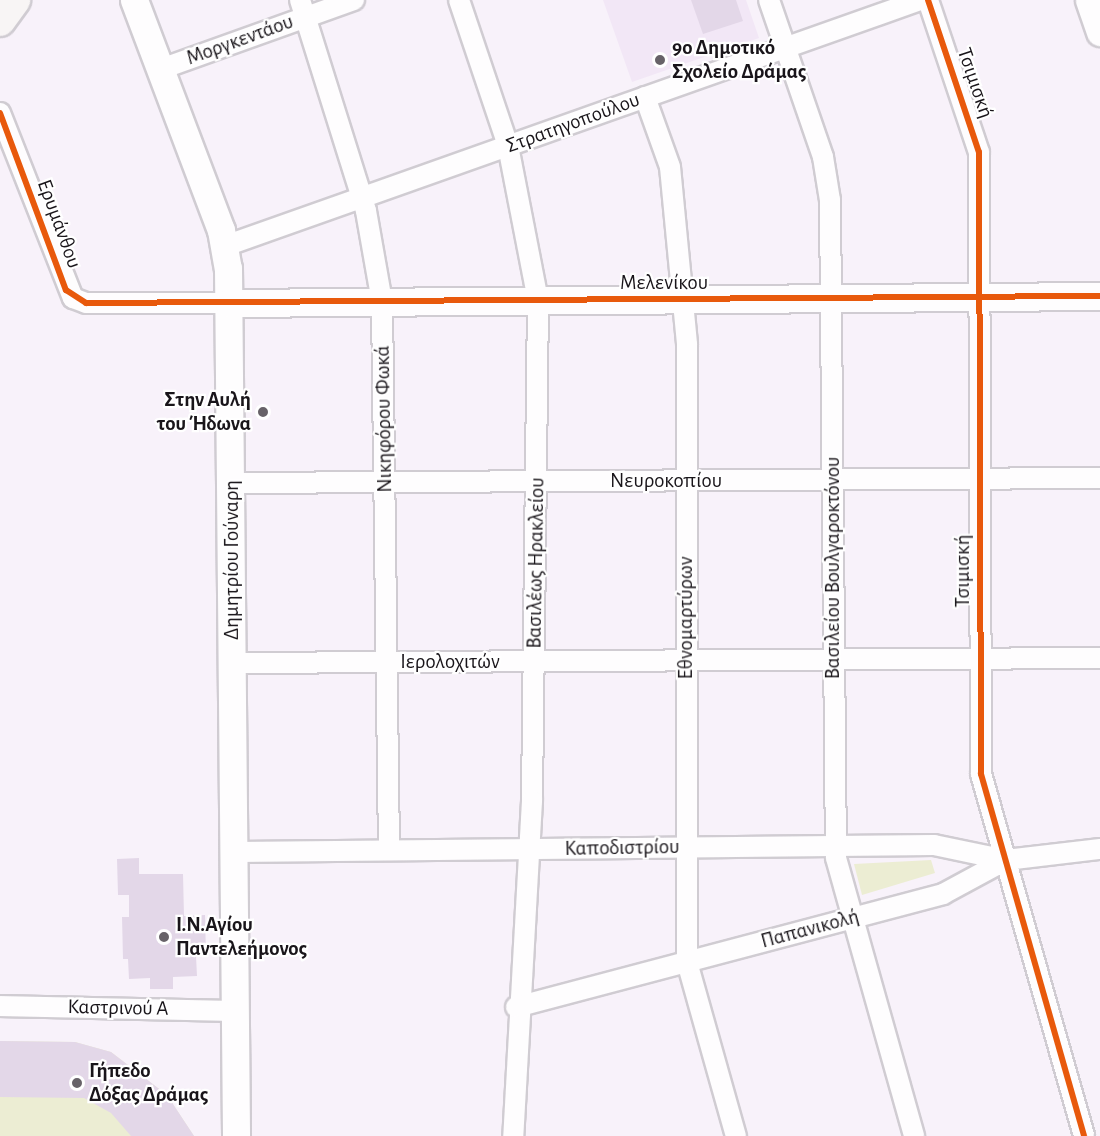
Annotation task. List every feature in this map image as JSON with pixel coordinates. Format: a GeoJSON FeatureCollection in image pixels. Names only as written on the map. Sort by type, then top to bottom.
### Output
{"type":"FeatureCollection","features":[{"type":"Feature","properties":{"kind":"main road"},"geometry":{"type":"LineString","coordinates":[[0,21],[15,0]]}},
{"type":"Feature","properties":{"kind":"main road","name":"Δημητρίου Γούναρη"},"geometry":{"type":"LineString","coordinates":[[134,0],[225,246],[228,303],[236,852],[236,1136]]}},
{"type":"Feature","properties":{"kind":"main road"},"geometry":{"type":"LineString","coordinates":[[1089,0],[1100,32]]}},
{"type":"Feature","properties":{"kind":"main road","name":"Μελενίκου"},"geometry":{"type":"LineString","coordinates":[[228,303],[1100,296]]}},
{"type":"Feature","properties":{"kind":"street","name":"Μοργκεντάου"},"geometry":{"type":"LineString","coordinates":[[160,69],[303,9],[354,0]]}},
{"type":"Feature","properties":{"kind":"street","name":"Βασιλέως Ηρακλείου"},"geometry":{"type":"LineString","coordinates":[[459,0],[508,146],[538,301],[538,482],[534,661],[528,849],[516,1007],[513,1136]]}},
{"type":"Feature","properties":{"kind":"street","name":"Βασιλείου Βουλγαροκτόνου"},"geometry":{"type":"LineString","coordinates":[[769,0],[828,180],[832,298],[835,846],[852,918],[914,1136]]}},
{"type":"Feature","properties":{"kind":"street","name":"Στρατηγοπούλου"},"geometry":{"type":"LineString","coordinates":[[225,246],[920,0]]}},
{"type":"Feature","properties":{"kind":"street","name":"Τσιμισκή"},"geometry":{"type":"LineString","coordinates":[[928,0],[978,145],[981,774],[1084,1136]]}},
{"type":"Feature","properties":{"kind":"street","name":"Νικηφόρου Φωκά"},"geometry":{"type":"LineString","coordinates":[[303,9],[362,198],[382,302],[389,850]]}},
{"type":"Feature","properties":{"kind":"street","name":"Εθνομαρτύρων"},"geometry":{"type":"LineString","coordinates":[[645,97],[670,167],[684,300],[687,962],[736,1136]]}},
{"type":"Feature","properties":{"kind":"street","name":"Ερυμάνθου"},"geometry":{"type":"LineString","coordinates":[[0,113],[73,298],[86,303],[228,303]]}},
{"type":"Feature","properties":{"kind":"street","name":"Νευροκοπίου"},"geometry":{"type":"LineString","coordinates":[[231,483],[1100,478]]}},
{"type":"Feature","properties":{"kind":"street","name":"Ιερολοχιτών"},"geometry":{"type":"LineString","coordinates":[[232,663],[1100,658]]}},
{"type":"Feature","properties":{"kind":"street","name":"Καποδιστρίου"},"geometry":{"type":"LineString","coordinates":[[236,852],[934,845],[1006,861]]}},
{"type":"Feature","properties":{"kind":"street","name":"Παπανικολή"},"geometry":{"type":"LineString","coordinates":[[516,1007],[952,891],[1006,861],[1100,849]]}},
{"type":"Feature","properties":{"kind":"street","name":"Καστρινού Α"},"geometry":{"type":"LineString","coordinates":[[0,1006],[236,1011]]}},
{"type":"Feature","properties":{"kind":"shaded area","name":"9ο Δημοτικό Σχολείο Δράμας"},"geometry":{"type":"Polygon","coordinates":[[[603,0],[746,0],[759,38],[632,82],[603,0]]]}},
{"type":"Feature","properties":{"kind":"green space"},"geometry":{"type":"Polygon","coordinates":[[[931,860],[935,873],[862,895],[854,864],[931,860]]]}},
{"type":"Feature","properties":{"kind":"green space","name":"Γήπεδο Δόξας Δράμας"},"geometry":{"type":"Polygon","coordinates":[[[0,1041],[75,1042],[111,1052],[167,1095],[194,1136],[0,1136],[0,1041]]]}},
{"type":"Feature","properties":{"kind":"building"},"geometry":{"type":"Polygon","coordinates":[[[691,0],[736,0],[743,21],[703,34],[691,0]]]}},
{"type":"Feature","properties":{"kind":"building","name":"Ι.Ν.Αγίου Παντελεήμονος"},"geometry":{"type":"Polygon","coordinates":[[[139,858],[139,874],[183,874],[184,916],[205,915],[206,956],[196,956],[197,976],[173,977],[173,989],[150,989],[150,978],[129,979],[128,959],[123,959],[122,917],[129,917],[129,895],[118,895],[117,859],[139,858]]]}},
{"type":"Feature","properties":{"kind":"building","name":"Γήπεδο Δόξας Δράμας"},"geometry":{"type":"Polygon","coordinates":[[[0,1041],[75,1042],[111,1052],[167,1095],[194,1136],[131,1136],[111,1113],[84,1098],[0,1097],[0,1041]]]}},
{"type":"Feature","properties":{"kind":"cycle path"},"geometry":{"type":"LineString","coordinates":[[928,0],[979,152],[981,774],[1084,1136]]}},
{"type":"Feature","properties":{"kind":"cycle path"},"geometry":{"type":"LineString","coordinates":[[0,113],[66,290],[86,303],[1100,296]]}},
{"type":"Feature","properties":{"kind":"place","name":"9ο Δημοτικό Σχολείο Δράμας"},"geometry":{"type":"Point","coordinates":[660,60]}},
{"type":"Feature","properties":{"kind":"place","name":"Στην Αυλή του Ήδωνα"},"geometry":{"type":"Point","coordinates":[263,412]}},
{"type":"Feature","properties":{"kind":"place","name":"Ι.Ν.Αγίου Παντελεήμονος"},"geometry":{"type":"Point","coordinates":[164,937]}},
{"type":"Feature","properties":{"kind":"place","name":"Γήπεδο Δόξας Δράμας"},"geometry":{"type":"Point","coordinates":[77,1083]}}]}
